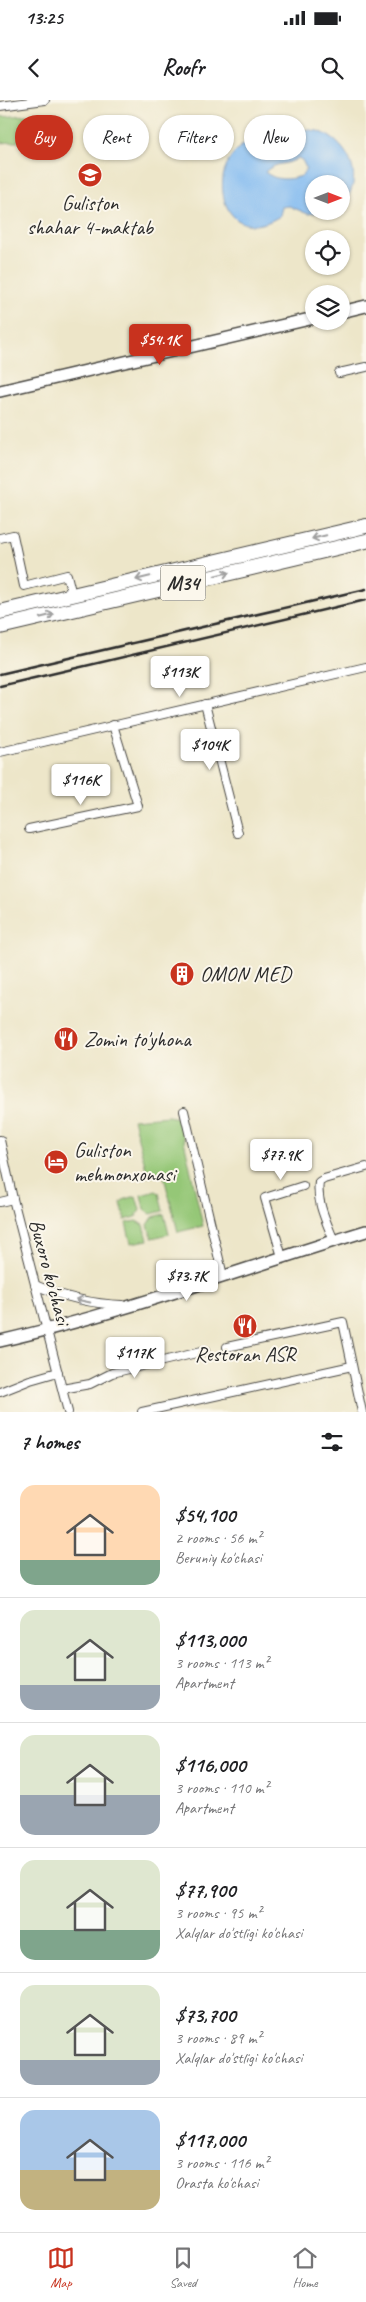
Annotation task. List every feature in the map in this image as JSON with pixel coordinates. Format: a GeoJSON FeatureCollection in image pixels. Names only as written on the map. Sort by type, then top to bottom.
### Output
{"type":"FeatureCollection","features":[{"type":"Feature","properties":{"kind":"highway","name":"M34"},"geometry":{"type":"LineString","coordinates":[[0,612],[366,526]]}},
{"type":"Feature","properties":{"kind":"highway"},"geometry":{"type":"LineString","coordinates":[[349,530],[360,542]]}},
{"type":"Feature","properties":{"kind":"highway","name":"M34"},"geometry":{"type":"LineString","coordinates":[[0,627],[360,542]]}},
{"type":"Feature","properties":{"kind":"street"},"geometry":{"type":"LineString","coordinates":[[0,106],[45,100]]}},
{"type":"Feature","properties":{"kind":"street"},"geometry":{"type":"LineString","coordinates":[[350,310],[366,306]]}},
{"type":"Feature","properties":{"kind":"street"},"geometry":{"type":"LineString","coordinates":[[0,391],[305,320]]}},
{"type":"Feature","properties":{"kind":"street"},"geometry":{"type":"LineString","coordinates":[[339,373],[366,367]]}},
{"type":"Feature","properties":{"kind":"street"},"geometry":{"type":"LineString","coordinates":[[0,538],[13,535],[24,586],[67,575],[72,595]]}},
{"type":"Feature","properties":{"kind":"street"},"geometry":{"type":"LineString","coordinates":[[0,752],[366,667]]}},
{"type":"Feature","properties":{"kind":"street"},"geometry":{"type":"LineString","coordinates":[[205,704],[238,833]]}},
{"type":"Feature","properties":{"kind":"street"},"geometry":{"type":"LineString","coordinates":[[29,829],[138,806],[113,725]]}},
{"type":"Feature","properties":{"kind":"street"},"geometry":{"type":"LineString","coordinates":[[184,1111],[223,1276]]}},
{"type":"Feature","properties":{"kind":"street","name":"Buxoro ko'chasi"},"geometry":{"type":"LineString","coordinates":[[0,1140],[13,1199],[68,1412]]}},
{"type":"Feature","properties":{"kind":"street"},"geometry":{"type":"LineString","coordinates":[[334,1241],[324,1217],[318,1190],[319,1182],[366,1167]]}},
{"type":"Feature","properties":{"kind":"street"},"geometry":{"type":"LineString","coordinates":[[282,1258],[265,1198],[303,1186]]}},
{"type":"Feature","properties":{"kind":"street"},"geometry":{"type":"LineString","coordinates":[[0,1202],[13,1199]]}},
{"type":"Feature","properties":{"kind":"street"},"geometry":{"type":"LineString","coordinates":[[0,1341],[132,1306],[366,1231]]}},
{"type":"Feature","properties":{"kind":"street"},"geometry":{"type":"LineString","coordinates":[[35,1285],[70,1298],[101,1304],[132,1306]]}},
{"type":"Feature","properties":{"kind":"street"},"geometry":{"type":"LineString","coordinates":[[226,1347],[343,1322],[362,1412]]}},
{"type":"Feature","properties":{"kind":"street"},"geometry":{"type":"LineString","coordinates":[[62,1388],[90,1384],[112,1373],[205,1351]]}},
{"type":"Feature","properties":{"kind":"street"},"geometry":{"type":"LineString","coordinates":[[142,1412],[352,1366]]}},
{"type":"Feature","properties":{"kind":"street"},"geometry":{"type":"LineString","coordinates":[[0,1392],[30,1380],[58,1372]]}},
{"type":"Feature","properties":{"kind":"green space"},"geometry":{"type":"Polygon","coordinates":[[[15,116],[15,142],[0,143],[0,117],[15,116]]]}},
{"type":"Feature","properties":{"kind":"green space"},"geometry":{"type":"Polygon","coordinates":[[[168,1116],[179,1118],[203,1226],[178,1232],[164,1177],[160,1175],[148,1177],[133,1119],[168,1116]]]}},
{"type":"Feature","properties":{"kind":"green space"},"geometry":{"type":"Polygon","coordinates":[[[156,1191],[159,1193],[163,1211],[151,1214],[144,1209],[141,1195],[156,1191]]]}},
{"type":"Feature","properties":{"kind":"green space"},"geometry":{"type":"Polygon","coordinates":[[[136,1196],[140,1210],[136,1217],[125,1220],[121,1203],[123,1200],[136,1196]]]}},
{"type":"Feature","properties":{"kind":"green space"},"geometry":{"type":"Polygon","coordinates":[[[164,1214],[169,1234],[152,1238],[148,1225],[153,1217],[164,1214]]]}},
{"type":"Feature","properties":{"kind":"green space"},"geometry":{"type":"Polygon","coordinates":[[[136,1221],[144,1225],[148,1240],[131,1243],[126,1223],[136,1221]]]}},
{"type":"Feature","properties":{"kind":"water"},"geometry":{"type":"Polygon","coordinates":[[[306,129],[321,132],[331,138],[347,155],[354,175],[353,186],[350,194],[350,175],[305,175],[305,213],[289,206],[282,207],[280,216],[262,224],[247,224],[235,218],[227,208],[223,194],[226,165],[229,160],[234,160],[234,153],[244,145],[244,160],[294,160],[273,166],[265,172],[273,177],[282,179],[292,178],[302,176],[306,168],[302,160],[306,160],[306,129]]]}},
{"type":"Feature","properties":{"kind":"railway"},"geometry":{"type":"LineString","coordinates":[[0,674],[366,589]]}},
{"type":"Feature","properties":{"kind":"railway"},"geometry":{"type":"LineString","coordinates":[[0,686],[366,600]]}},
{"type":"Feature","properties":{"kind":"place","name":"Guliston shahar 4-maktab"},"geometry":{"type":"Point","coordinates":[90,175]}},
{"type":"Feature","properties":{"kind":"place","name":"OMON MED"},"geometry":{"type":"Point","coordinates":[182,974]}},
{"type":"Feature","properties":{"kind":"place","name":"Zomin to'yhona"},"geometry":{"type":"Point","coordinates":[66,1039]}},
{"type":"Feature","properties":{"kind":"place","name":"Guliston mehmonxonasi"},"geometry":{"type":"Point","coordinates":[56,1162]}},
{"type":"Feature","properties":{"kind":"place","name":"Restoran ASR"},"geometry":{"type":"Point","coordinates":[245,1326]}}]}
